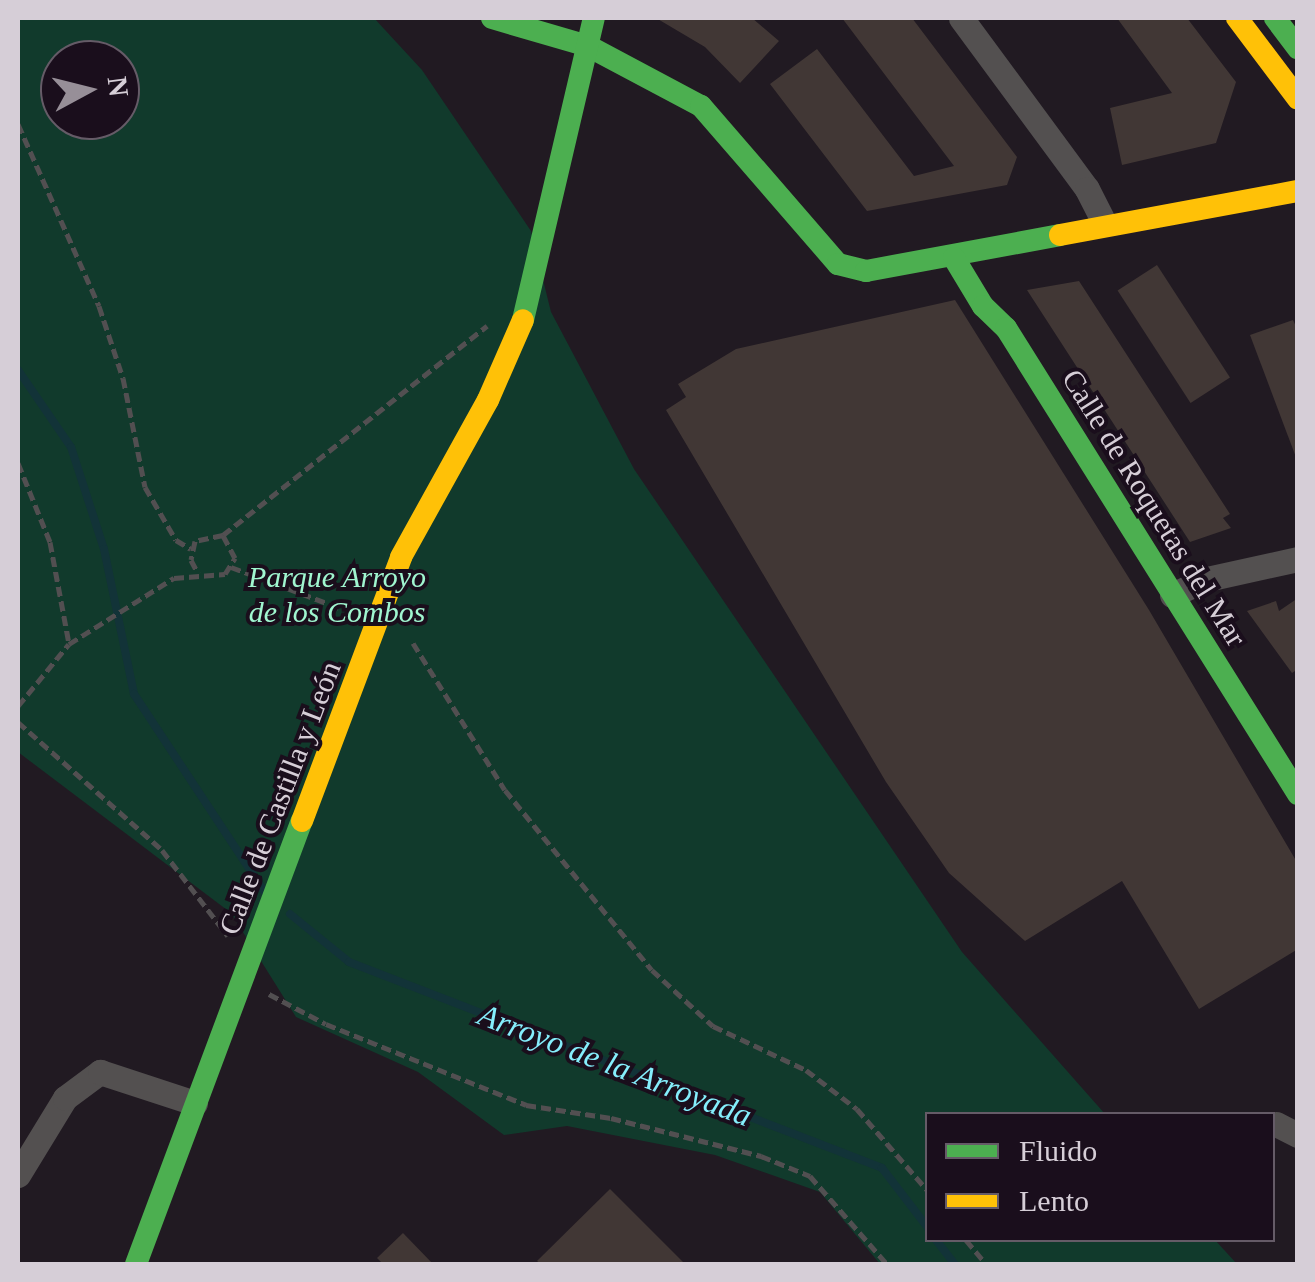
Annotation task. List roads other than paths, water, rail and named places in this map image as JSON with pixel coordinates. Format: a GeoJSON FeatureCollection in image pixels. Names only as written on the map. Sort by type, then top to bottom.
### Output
{"type":"FeatureCollection","features":[{"type":"Feature","properties":{"kind":"street"},"geometry":{"type":"LineString","coordinates":[[492,18],[588,46],[702,106],[744,148],[815,243],[838,264],[866,272],[954,258],[1104,222],[1298,191]]}},
{"type":"Feature","properties":{"kind":"street","name":"Calle de Castilla y León"},"geometry":{"type":"LineString","coordinates":[[136,1264],[401,557],[488,400],[533,296],[594,18]]}},
{"type":"Feature","properties":{"kind":"street"},"geometry":{"type":"LineString","coordinates":[[960,18],[1087,189],[1104,222]]}},
{"type":"Feature","properties":{"kind":"street"},"geometry":{"type":"LineString","coordinates":[[1236,18],[1298,100]]}},
{"type":"Feature","properties":{"kind":"street"},"geometry":{"type":"LineString","coordinates":[[1275,18],[1298,48]]}},
{"type":"Feature","properties":{"kind":"street","name":"Calle de Roquetas del Mar"},"geometry":{"type":"LineString","coordinates":[[954,258],[983,306],[1006,328],[1298,794]]}},
{"type":"Feature","properties":{"kind":"street"},"geometry":{"type":"LineString","coordinates":[[1172,595],[1207,579],[1298,560]]}},
{"type":"Feature","properties":{"kind":"street"},"geometry":{"type":"LineString","coordinates":[[18,1175],[65,1098],[100,1072],[195,1103]]}},
{"type":"Feature","properties":{"kind":"waterway","name":"Arroyo de la Arroyada"},"geometry":{"type":"LineString","coordinates":[[18,370],[71,447],[104,549],[134,694],[264,891]]}},
{"type":"Feature","properties":{"kind":"waterway","name":"Arroyo de la Arroyada"},"geometry":{"type":"LineString","coordinates":[[290,914],[349,962],[882,1168],[925,1224]]}},
{"type":"Feature","properties":{"kind":"waterway","name":"Arroyo de la Arroyada"},"geometry":{"type":"LineString","coordinates":[[938,1242],[955,1264]]}},
{"type":"Feature","properties":{"kind":"park label","name":"Parque Arroyo de los Combos"},"geometry":{"type":"Point","coordinates":[337,594]}}]}
